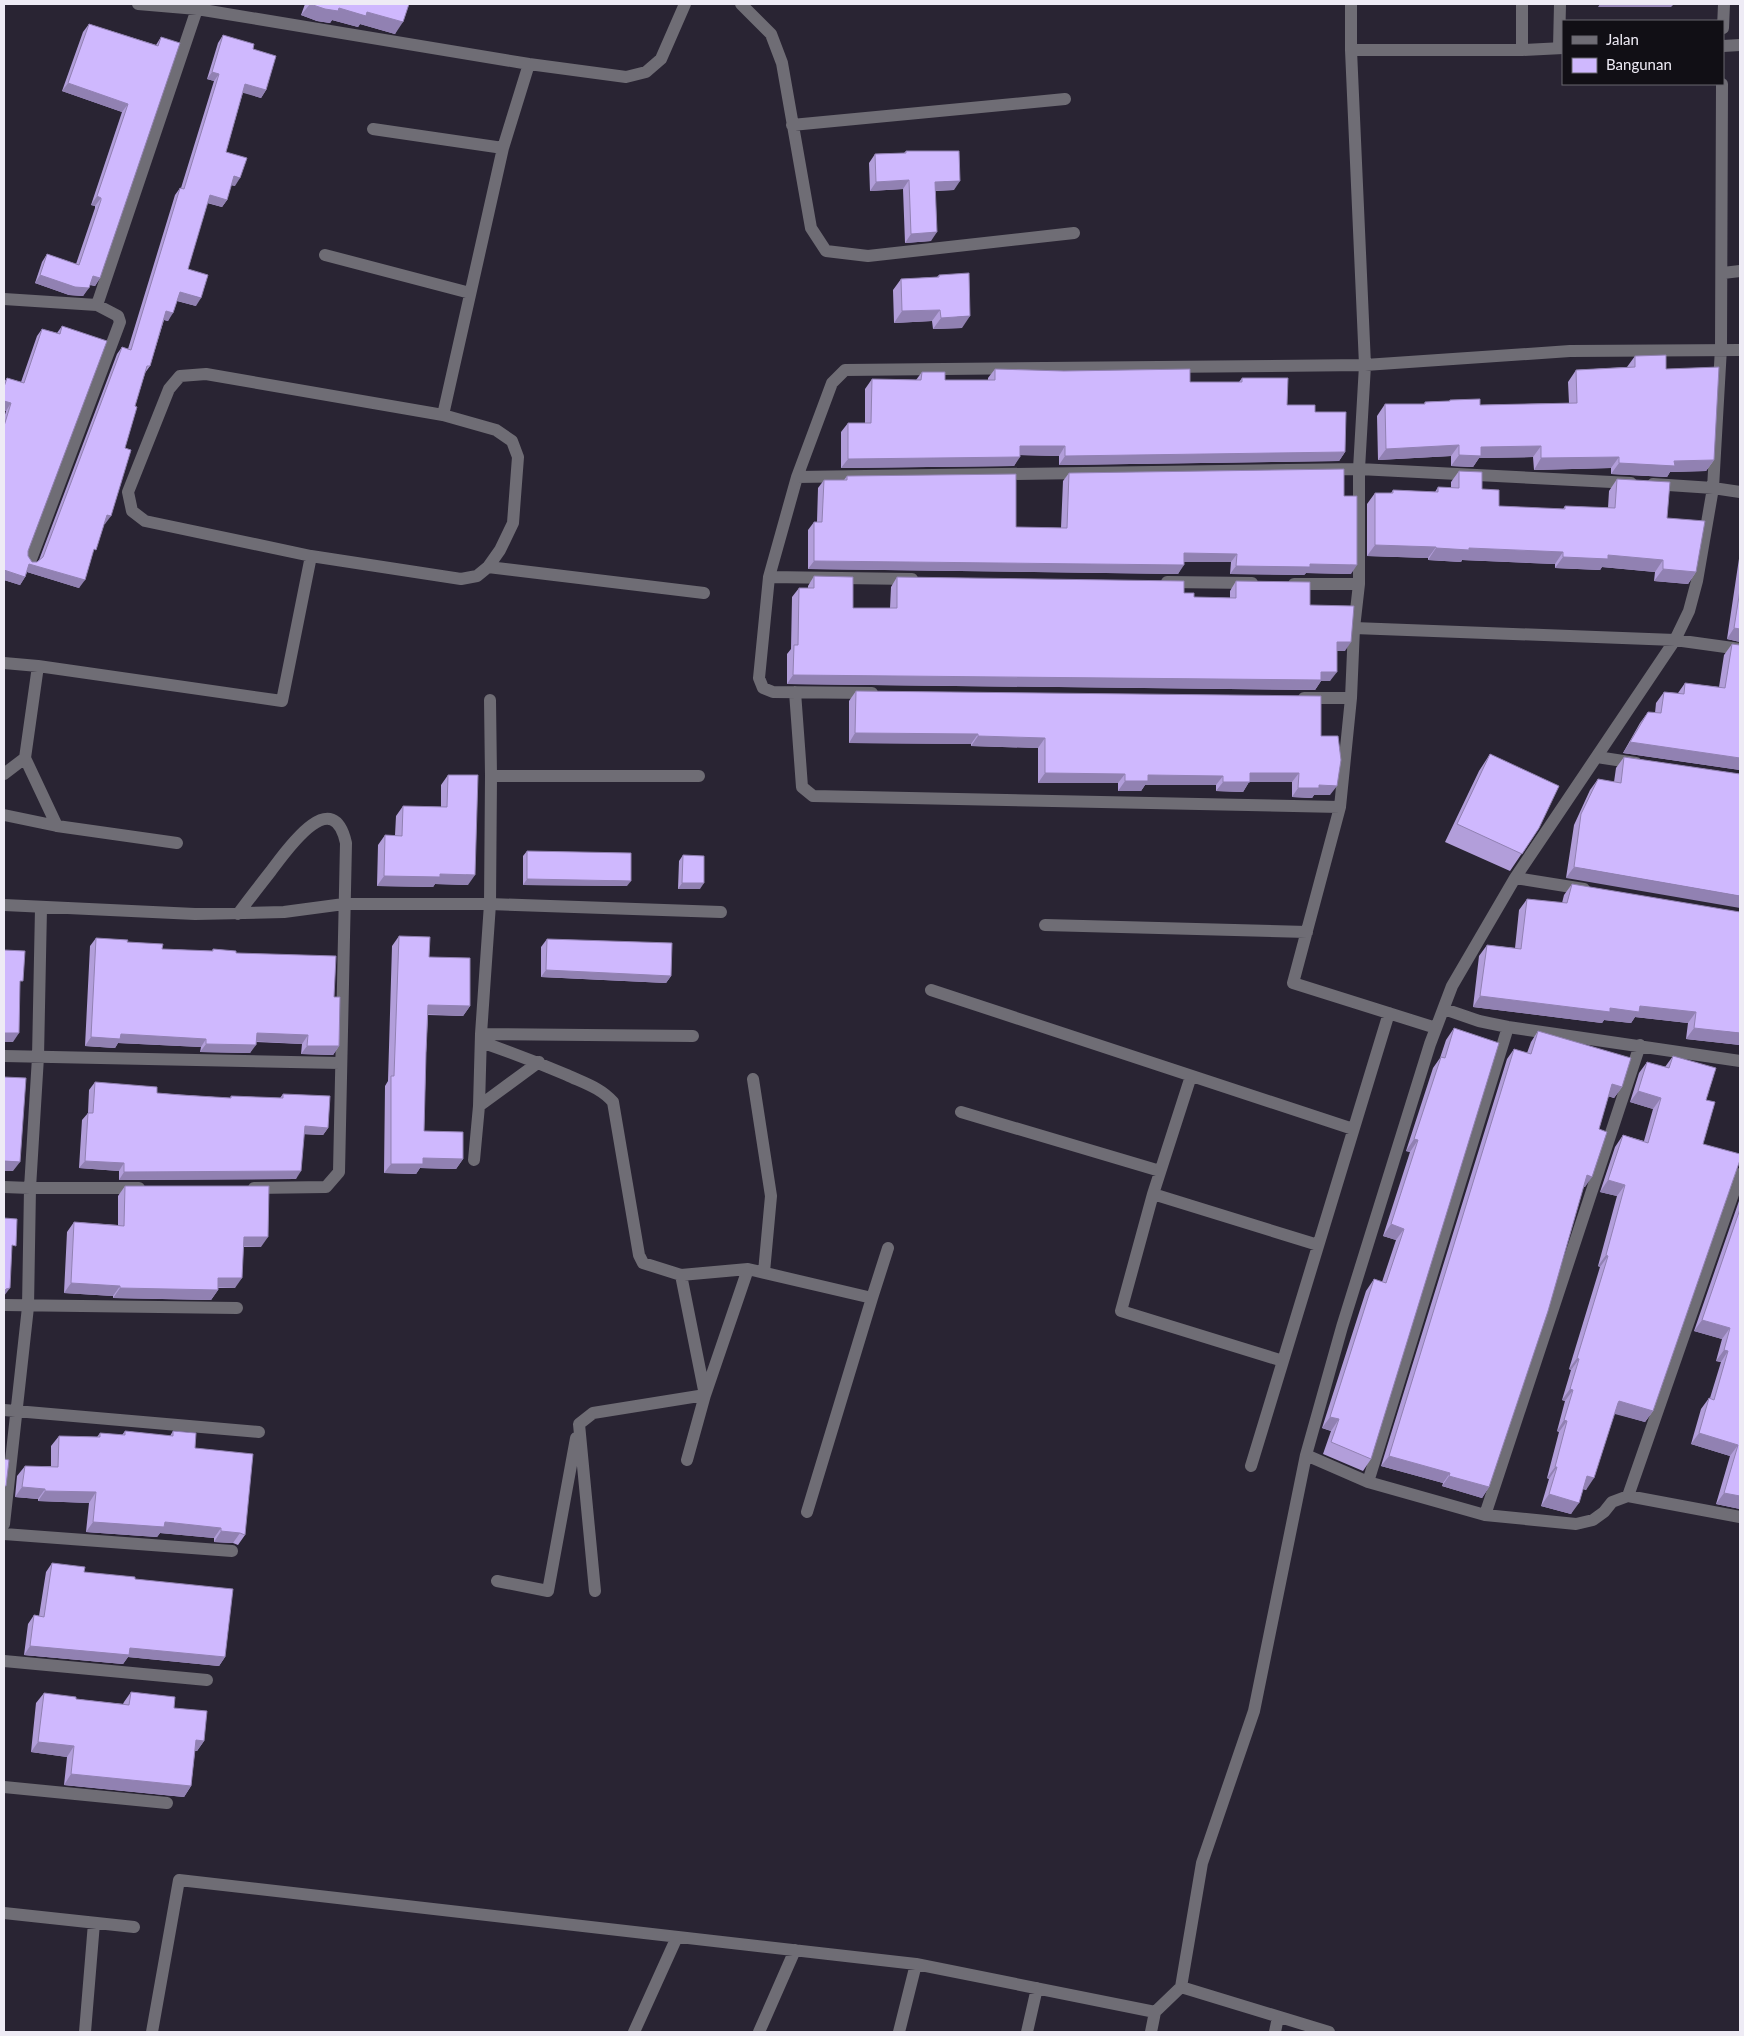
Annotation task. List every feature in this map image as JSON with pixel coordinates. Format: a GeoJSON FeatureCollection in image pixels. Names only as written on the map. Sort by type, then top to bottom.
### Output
{"type":"FeatureCollection","features":[{"type":"Feature","properties":{"kind":"street"},"geometry":{"type":"LineString","coordinates":[[138,4],[197,8],[530,64],[626,77],[646,72],[661,58],[685,4]]}},
{"type":"Feature","properties":{"kind":"street"},"geometry":{"type":"LineString","coordinates":[[742,4],[771,34],[782,63],[811,228],[826,251],[868,256],[1074,233]]}},
{"type":"Feature","properties":{"kind":"street"},"geometry":{"type":"LineString","coordinates":[[1351,4],[1351,50],[1365,365],[1359,469],[1359,584],[1354,628],[1352,698],[1340,807],[1293,983],[1436,1028]]}},
{"type":"Feature","properties":{"kind":"street"},"geometry":{"type":"LineString","coordinates":[[1522,4],[1522,50]]}},
{"type":"Feature","properties":{"kind":"street"},"geometry":{"type":"LineString","coordinates":[[1351,50],[1522,50],[1561,48],[1560,4]]}},
{"type":"Feature","properties":{"kind":"street"},"geometry":{"type":"LineString","coordinates":[[1723,20],[1724,4]]}},
{"type":"Feature","properties":{"kind":"street"},"geometry":{"type":"LineString","coordinates":[[97,305],[197,8]]}},
{"type":"Feature","properties":{"kind":"street"},"geometry":{"type":"LineString","coordinates":[[1724,46],[1740,45]]}},
{"type":"Feature","properties":{"kind":"street"},"geometry":{"type":"LineString","coordinates":[[443,415],[503,148],[530,64]]}},
{"type":"Feature","properties":{"kind":"street"},"geometry":{"type":"LineString","coordinates":[[1151,2032],[1155,2012],[1181,1987],[1202,1863],[1254,1711],[1306,1454],[1345,1318],[1436,1028],[1452,986],[1515,878],[1674,640],[1689,611],[1697,581],[1713,488],[1722,348],[1722,85]]}},
{"type":"Feature","properties":{"kind":"street"},"geometry":{"type":"LineString","coordinates":[[792,125],[1066,99]]}},
{"type":"Feature","properties":{"kind":"street"},"geometry":{"type":"LineString","coordinates":[[373,129],[503,148]]}},
{"type":"Feature","properties":{"kind":"street"},"geometry":{"type":"LineString","coordinates":[[325,255],[470,293]]}},
{"type":"Feature","properties":{"kind":"street"},"geometry":{"type":"LineString","coordinates":[[1722,273],[1740,271]]}},
{"type":"Feature","properties":{"kind":"street"},"geometry":{"type":"LineString","coordinates":[[4,299],[97,305],[118,316],[120,322],[30,562]]}},
{"type":"Feature","properties":{"kind":"street"},"geometry":{"type":"LineString","coordinates":[[885,693],[773,692],[763,688],[759,678],[769,578],[797,477],[832,383],[845,370],[1365,365],[1570,351],[1722,348],[1740,350]]}},
{"type":"Feature","properties":{"kind":"street"},"geometry":{"type":"LineString","coordinates":[[206,374],[443,415],[496,430],[512,441],[518,457],[513,523],[500,550],[488,567],[477,576],[461,579],[311,556],[144,521],[132,512],[128,492],[168,389],[180,376],[206,374]]}},
{"type":"Feature","properties":{"kind":"street"},"geometry":{"type":"LineString","coordinates":[[797,477],[1359,469],[1713,488],[1740,492]]}},
{"type":"Feature","properties":{"kind":"street"},"geometry":{"type":"LineString","coordinates":[[4,662],[282,701],[311,556]]}},
{"type":"Feature","properties":{"kind":"street"},"geometry":{"type":"LineString","coordinates":[[488,567],[704,593]]}},
{"type":"Feature","properties":{"kind":"street"},"geometry":{"type":"LineString","coordinates":[[769,578],[926,579]]}},
{"type":"Feature","properties":{"kind":"street"},"geometry":{"type":"LineString","coordinates":[[1152,582],[1261,583]]}},
{"type":"Feature","properties":{"kind":"street"},"geometry":{"type":"LineString","coordinates":[[1280,584],[1359,584]]}},
{"type":"Feature","properties":{"kind":"street"},"geometry":{"type":"LineString","coordinates":[[1354,628],[1674,640],[1740,649]]}},
{"type":"Feature","properties":{"kind":"street"},"geometry":{"type":"LineString","coordinates":[[38,666],[25,758],[57,826]]}},
{"type":"Feature","properties":{"kind":"street"},"geometry":{"type":"LineString","coordinates":[[796,692],[802,787],[813,796],[1340,807]]}},
{"type":"Feature","properties":{"kind":"street"},"geometry":{"type":"LineString","coordinates":[[1292,698],[1352,698]]}},
{"type":"Feature","properties":{"kind":"street"},"geometry":{"type":"LineString","coordinates":[[474,1160],[479,1106],[481,1038],[490,904],[490,700]]}},
{"type":"Feature","properties":{"kind":"street"},"geometry":{"type":"LineString","coordinates":[[1596,757],[1644,764]]}},
{"type":"Feature","properties":{"kind":"street"},"geometry":{"type":"LineString","coordinates":[[4,774],[25,758]]}},
{"type":"Feature","properties":{"kind":"street"},"geometry":{"type":"LineString","coordinates":[[491,776],[699,776]]}},
{"type":"Feature","properties":{"kind":"street"},"geometry":{"type":"LineString","coordinates":[[4,815],[57,826],[177,843]]}},
{"type":"Feature","properties":{"kind":"street"},"geometry":{"type":"LineString","coordinates":[[237,1188],[326,1187],[339,1172],[346,842],[344,832],[339,824],[331,819],[320,820],[296,838],[238,914]]}},
{"type":"Feature","properties":{"kind":"street"},"geometry":{"type":"LineString","coordinates":[[1515,878],[1594,891]]}},
{"type":"Feature","properties":{"kind":"street"},"geometry":{"type":"LineString","coordinates":[[4,906],[195,914],[284,912],[344,904],[490,904],[721,912]]}},
{"type":"Feature","properties":{"kind":"street"},"geometry":{"type":"LineString","coordinates":[[4,1524],[12,1407],[19,1383],[28,1307],[30,1188],[38,1057],[41,908]]}},
{"type":"Feature","properties":{"kind":"street"},"geometry":{"type":"LineString","coordinates":[[1044,925],[1307,932]]}},
{"type":"Feature","properties":{"kind":"street"},"geometry":{"type":"LineString","coordinates":[[931,990],[1353,1129]]}},
{"type":"Feature","properties":{"kind":"street"},"geometry":{"type":"LineString","coordinates":[[1444,1009],[1479,1021],[1508,1027],[1740,1061]]}},
{"type":"Feature","properties":{"kind":"street"},"geometry":{"type":"LineString","coordinates":[[1251,1466],[1388,1013]]}},
{"type":"Feature","properties":{"kind":"street"},"geometry":{"type":"LineString","coordinates":[[1368,1482],[1508,1027]]}},
{"type":"Feature","properties":{"kind":"street"},"geometry":{"type":"LineString","coordinates":[[481,1038],[693,1036]]}},
{"type":"Feature","properties":{"kind":"street"},"geometry":{"type":"LineString","coordinates":[[481,1038],[590,1085],[605,1093],[613,1102],[643,1263],[681,1275],[748,1269],[872,1298]]}},
{"type":"Feature","properties":{"kind":"street"},"geometry":{"type":"LineString","coordinates":[[1486,1515],[1640,1045]]}},
{"type":"Feature","properties":{"kind":"street"},"geometry":{"type":"LineString","coordinates":[[4,1056],[340,1062]]}},
{"type":"Feature","properties":{"kind":"street"},"geometry":{"type":"LineString","coordinates":[[479,1106],[539,1062]]}},
{"type":"Feature","properties":{"kind":"street"},"geometry":{"type":"LineString","coordinates":[[1192,1076],[1153,1194],[1121,1311],[1283,1362]]}},
{"type":"Feature","properties":{"kind":"street"},"geometry":{"type":"LineString","coordinates":[[753,1079],[771,1196],[764,1272]]}},
{"type":"Feature","properties":{"kind":"street"},"geometry":{"type":"LineString","coordinates":[[961,1112],[1160,1171]]}},
{"type":"Feature","properties":{"kind":"street"},"geometry":{"type":"LineString","coordinates":[[1628,1496],[1740,1174]]}},
{"type":"Feature","properties":{"kind":"street"},"geometry":{"type":"LineString","coordinates":[[4,1187],[148,1188]]}},
{"type":"Feature","properties":{"kind":"street"},"geometry":{"type":"LineString","coordinates":[[1153,1194],[1318,1245]]}},
{"type":"Feature","properties":{"kind":"street"},"geometry":{"type":"LineString","coordinates":[[807,1512],[888,1248]]}},
{"type":"Feature","properties":{"kind":"street"},"geometry":{"type":"LineString","coordinates":[[687,1460],[705,1395],[748,1269]]}},
{"type":"Feature","properties":{"kind":"street"},"geometry":{"type":"LineString","coordinates":[[681,1275],[705,1395]]}},
{"type":"Feature","properties":{"kind":"street"},"geometry":{"type":"LineString","coordinates":[[4,1305],[28,1307],[237,1308]]}},
{"type":"Feature","properties":{"kind":"street"},"geometry":{"type":"LineString","coordinates":[[498,1581],[548,1591],[579,1424],[593,1413],[705,1395]]}},
{"type":"Feature","properties":{"kind":"street"},"geometry":{"type":"LineString","coordinates":[[12,1407],[259,1432]]}},
{"type":"Feature","properties":{"kind":"street"},"geometry":{"type":"LineString","coordinates":[[579,1424],[595,1591]]}},
{"type":"Feature","properties":{"kind":"street"},"geometry":{"type":"LineString","coordinates":[[1306,1454],[1368,1482],[1486,1515],[1576,1524],[1593,1520],[1604,1512],[1612,1502],[1628,1496],[1740,1517]]}},
{"type":"Feature","properties":{"kind":"street"},"geometry":{"type":"LineString","coordinates":[[4,1534],[232,1551]]}},
{"type":"Feature","properties":{"kind":"street"},"geometry":{"type":"LineString","coordinates":[[4,1661],[207,1680]]}},
{"type":"Feature","properties":{"kind":"street"},"geometry":{"type":"LineString","coordinates":[[4,1787],[167,1803]]}},
{"type":"Feature","properties":{"kind":"street"},"geometry":{"type":"LineString","coordinates":[[152,2032],[179,1880],[916,1964],[1155,2012]]}},
{"type":"Feature","properties":{"kind":"street"},"geometry":{"type":"LineString","coordinates":[[4,1913],[134,1927]]}},
{"type":"Feature","properties":{"kind":"street"},"geometry":{"type":"LineString","coordinates":[[85,2032],[94,1924]]}},
{"type":"Feature","properties":{"kind":"street"},"geometry":{"type":"LineString","coordinates":[[634,2032],[677,1937]]}},
{"type":"Feature","properties":{"kind":"street"},"geometry":{"type":"LineString","coordinates":[[759,2032],[795,1950]]}},
{"type":"Feature","properties":{"kind":"street"},"geometry":{"type":"LineString","coordinates":[[898,2032],[916,1964]]}},
{"type":"Feature","properties":{"kind":"street"},"geometry":{"type":"LineString","coordinates":[[1181,1987],[1329,2032]]}},
{"type":"Feature","properties":{"kind":"street"},"geometry":{"type":"LineString","coordinates":[[1026,2032],[1037,1988]]}},
{"type":"Feature","properties":{"kind":"street"},"geometry":{"type":"LineString","coordinates":[[1275,2032],[1278,2017]]}},
{"type":"Feature","properties":{"kind":"building"},"geometry":{"type":"Polygon","coordinates":[[[310,4],[409,4],[403,22],[367,12],[366,16],[339,8],[338,11],[310,4]]]}},
{"type":"Feature","properties":{"kind":"building"},"geometry":{"type":"Polygon","coordinates":[[[89,24],[158,46],[161,37],[180,43],[100,278],[93,276],[89,288],[75,287],[40,275],[47,254],[79,265],[101,200],[97,196],[128,104],[68,83],[89,24]]]}},
{"type":"Feature","properties":{"kind":"building"},"geometry":{"type":"Polygon","coordinates":[[[223,35],[254,44],[253,49],[276,56],[266,90],[245,84],[226,152],[247,158],[240,178],[234,176],[227,200],[210,195],[188,269],[208,275],[201,298],[180,292],[173,313],[166,311],[150,366],[147,366],[135,406],[137,407],[125,448],[131,450],[111,516],[107,515],[85,580],[29,564],[25,577],[4,570],[4,426],[11,403],[4,401],[4,387],[7,378],[24,383],[42,329],[60,334],[62,326],[107,341],[28,551],[28,556],[32,562],[37,562],[43,557],[122,347],[131,350],[180,188],[184,189],[219,74],[212,72],[223,35]]]}},
{"type":"Feature","properties":{"kind":"building"},"geometry":{"type":"Polygon","coordinates":[[[906,151],[959,151],[960,181],[935,182],[937,232],[911,234],[909,180],[876,182],[875,154],[906,153],[906,151]]]}},
{"type":"Feature","properties":{"kind":"building"},"geometry":{"type":"Polygon","coordinates":[[[969,273],[970,316],[941,318],[940,310],[902,311],[901,279],[969,273]]]}},
{"type":"Feature","properties":{"kind":"building"},"geometry":{"type":"Polygon","coordinates":[[[1666,355],[1666,369],[1719,367],[1714,460],[1674,461],[1675,466],[1619,463],[1619,457],[1541,458],[1541,446],[1481,447],[1481,456],[1459,455],[1459,445],[1386,449],[1385,404],[1425,404],[1425,402],[1480,399],[1480,405],[1577,403],[1576,370],[1635,367],[1635,356],[1666,355]]]}},
{"type":"Feature","properties":{"kind":"building"},"geometry":{"type":"Polygon","coordinates":[[[995,369],[1064,371],[1190,369],[1190,382],[1242,382],[1242,378],[1288,378],[1287,405],[1315,405],[1315,412],[1346,412],[1345,452],[1065,456],[1065,446],[1020,446],[1020,457],[848,459],[848,423],[871,423],[872,379],[921,380],[922,372],[945,372],[945,380],[995,380],[995,369]]]}},
{"type":"Feature","properties":{"kind":"building"},"geometry":{"type":"Polygon","coordinates":[[[1344,469],[1344,496],[1357,496],[1357,565],[1310,564],[1310,567],[1236,566],[1237,554],[1184,553],[1184,565],[814,561],[814,522],[822,522],[824,480],[847,480],[847,476],[1016,474],[1016,527],[1067,528],[1069,473],[1344,469]]]}},
{"type":"Feature","properties":{"kind":"building"},"geometry":{"type":"Polygon","coordinates":[[[1459,471],[1482,472],[1482,489],[1499,490],[1499,506],[1565,509],[1565,506],[1615,508],[1617,479],[1670,482],[1667,518],[1705,521],[1696,572],[1663,569],[1663,560],[1608,555],[1608,559],[1563,557],[1563,552],[1375,545],[1375,493],[1393,493],[1393,490],[1438,492],[1438,487],[1459,488],[1459,471]]]}},
{"type":"Feature","properties":{"kind":"building"},"geometry":{"type":"Polygon","coordinates":[[[814,576],[853,577],[853,608],[897,608],[897,577],[1184,581],[1184,593],[1194,593],[1194,597],[1236,598],[1236,581],[1310,582],[1310,605],[1354,606],[1351,642],[1337,642],[1337,672],[1321,672],[1321,680],[793,675],[794,645],[798,645],[799,588],[814,588],[814,576]]]}},
{"type":"Feature","properties":{"kind":"building"},"geometry":{"type":"Polygon","coordinates":[[[1740,590],[1740,629],[1734,628],[1740,590]]]}},
{"type":"Feature","properties":{"kind":"building"},"geometry":{"type":"Polygon","coordinates":[[[1732,644],[1740,645],[1740,758],[1630,742],[1648,712],[1661,713],[1664,692],[1684,694],[1685,683],[1725,688],[1732,644]]]}},
{"type":"Feature","properties":{"kind":"building"},"geometry":{"type":"Polygon","coordinates":[[[856,691],[1321,696],[1321,736],[1338,736],[1341,760],[1337,786],[1319,785],[1319,788],[1298,788],[1299,773],[1250,773],[1250,782],[1223,782],[1223,776],[1148,775],[1148,781],[1125,781],[1125,774],[1045,773],[1045,738],[978,736],[978,734],[855,733],[856,691]]]}},
{"type":"Feature","properties":{"kind":"building"},"geometry":{"type":"Polygon","coordinates":[[[1490,754],[1559,786],[1539,828],[1522,854],[1457,824],[1490,754]]]}},
{"type":"Feature","properties":{"kind":"building"},"geometry":{"type":"Polygon","coordinates":[[[1624,757],[1740,774],[1740,896],[1574,867],[1581,814],[1598,779],[1621,783],[1624,757]]]}},
{"type":"Feature","properties":{"kind":"building"},"geometry":{"type":"Polygon","coordinates":[[[448,775],[478,775],[475,875],[440,874],[440,877],[384,876],[385,835],[402,836],[403,806],[447,807],[448,775]]]}},
{"type":"Feature","properties":{"kind":"building"},"geometry":{"type":"Polygon","coordinates":[[[527,851],[631,853],[631,881],[527,879],[527,851]]]}},
{"type":"Feature","properties":{"kind":"building"},"geometry":{"type":"Polygon","coordinates":[[[683,855],[704,856],[704,883],[682,883],[683,855]]]}},
{"type":"Feature","properties":{"kind":"building"},"geometry":{"type":"Polygon","coordinates":[[[1572,884],[1740,912],[1740,1033],[1694,1028],[1696,1012],[1640,1006],[1639,1012],[1610,1008],[1610,1012],[1480,996],[1487,945],[1521,949],[1527,899],[1567,903],[1572,884]]]}},
{"type":"Feature","properties":{"kind":"building"},"geometry":{"type":"Polygon","coordinates":[[[399,936],[430,937],[429,957],[470,958],[470,1006],[428,1005],[426,1053],[424,1131],[463,1132],[463,1159],[423,1158],[423,1164],[391,1164],[391,1076],[394,1076],[399,936]]]}},
{"type":"Feature","properties":{"kind":"building"},"geometry":{"type":"Polygon","coordinates":[[[96,938],[163,944],[162,949],[213,951],[213,949],[236,951],[236,953],[336,956],[334,997],[340,997],[339,1046],[307,1046],[308,1035],[257,1033],[256,1045],[206,1044],[206,1039],[121,1034],[120,1039],[91,1037],[96,938]]]}},
{"type":"Feature","properties":{"kind":"building"},"geometry":{"type":"Polygon","coordinates":[[[547,939],[672,943],[671,976],[546,970],[547,939]]]}},
{"type":"Feature","properties":{"kind":"building"},"geometry":{"type":"Polygon","coordinates":[[[4,950],[25,951],[23,981],[20,981],[19,1033],[4,1033],[4,950]]]}},
{"type":"Feature","properties":{"kind":"building"},"geometry":{"type":"Polygon","coordinates":[[[1454,1028],[1499,1043],[1371,1459],[1331,1442],[1339,1419],[1330,1417],[1374,1279],[1386,1283],[1404,1229],[1391,1224],[1418,1140],[1414,1139],[1441,1057],[1445,1058],[1454,1028]]]}},
{"type":"Feature","properties":{"kind":"building"},"geometry":{"type":"Polygon","coordinates":[[[1538,1031],[1631,1058],[1622,1087],[1612,1084],[1599,1129],[1607,1132],[1592,1177],[1587,1175],[1548,1311],[1489,1487],[1449,1476],[1450,1473],[1389,1456],[1514,1049],[1531,1054],[1538,1031]]]}},
{"type":"Feature","properties":{"kind":"building"},"geometry":{"type":"Polygon","coordinates":[[[1673,1056],[1716,1068],[1706,1100],[1715,1102],[1703,1144],[1740,1154],[1740,1160],[1653,1411],[1619,1401],[1594,1478],[1587,1476],[1579,1503],[1549,1494],[1567,1421],[1564,1420],[1573,1390],[1570,1389],[1579,1359],[1577,1358],[1608,1256],[1606,1255],[1625,1185],[1608,1180],[1623,1135],[1648,1143],[1661,1098],[1638,1091],[1647,1062],[1669,1068],[1673,1056]]]}},
{"type":"Feature","properties":{"kind":"building"},"geometry":{"type":"Polygon","coordinates":[[[4,1077],[26,1078],[20,1162],[4,1161],[4,1077]]]}},
{"type":"Feature","properties":{"kind":"building"},"geometry":{"type":"Polygon","coordinates":[[[95,1082],[157,1087],[157,1093],[231,1098],[231,1096],[283,1098],[283,1094],[330,1096],[328,1128],[305,1126],[301,1171],[124,1172],[124,1163],[85,1161],[88,1113],[93,1113],[95,1082]]]}},
{"type":"Feature","properties":{"kind":"building"},"geometry":{"type":"Polygon","coordinates":[[[125,1186],[269,1186],[268,1237],[244,1237],[242,1278],[218,1278],[218,1290],[120,1288],[120,1286],[71,1283],[74,1222],[124,1226],[125,1186]]]}},
{"type":"Feature","properties":{"kind":"building"},"geometry":{"type":"Polygon","coordinates":[[[1740,1209],[1740,1496],[1724,1493],[1738,1445],[1699,1433],[1709,1398],[1714,1400],[1728,1351],[1724,1350],[1730,1328],[1702,1320],[1740,1209]]]}},
{"type":"Feature","properties":{"kind":"building"},"geometry":{"type":"Polygon","coordinates":[[[4,1218],[17,1219],[16,1246],[12,1245],[10,1288],[4,1292],[4,1218]]]}},
{"type":"Feature","properties":{"kind":"building"},"geometry":{"type":"Polygon","coordinates":[[[125,1431],[173,1436],[173,1431],[196,1433],[195,1448],[253,1454],[245,1535],[221,1531],[221,1528],[165,1522],[164,1527],[93,1522],[96,1492],[45,1491],[45,1489],[22,1487],[25,1466],[58,1467],[59,1436],[100,1437],[100,1433],[125,1435],[125,1431]]]}},
{"type":"Feature","properties":{"kind":"building"},"geometry":{"type":"Polygon","coordinates":[[[4,1459],[9,1460],[6,1486],[4,1486],[4,1459]]]}},
{"type":"Feature","properties":{"kind":"building"},"geometry":{"type":"Polygon","coordinates":[[[52,1563],[85,1567],[84,1572],[233,1589],[225,1657],[130,1648],[129,1655],[30,1646],[34,1615],[44,1617],[52,1563]]]}},
{"type":"Feature","properties":{"kind":"building"},"geometry":{"type":"Polygon","coordinates":[[[131,1692],[175,1697],[174,1708],[207,1711],[204,1741],[196,1740],[191,1786],[71,1774],[74,1746],[38,1742],[44,1693],[129,1705],[131,1692]]]}}]}
